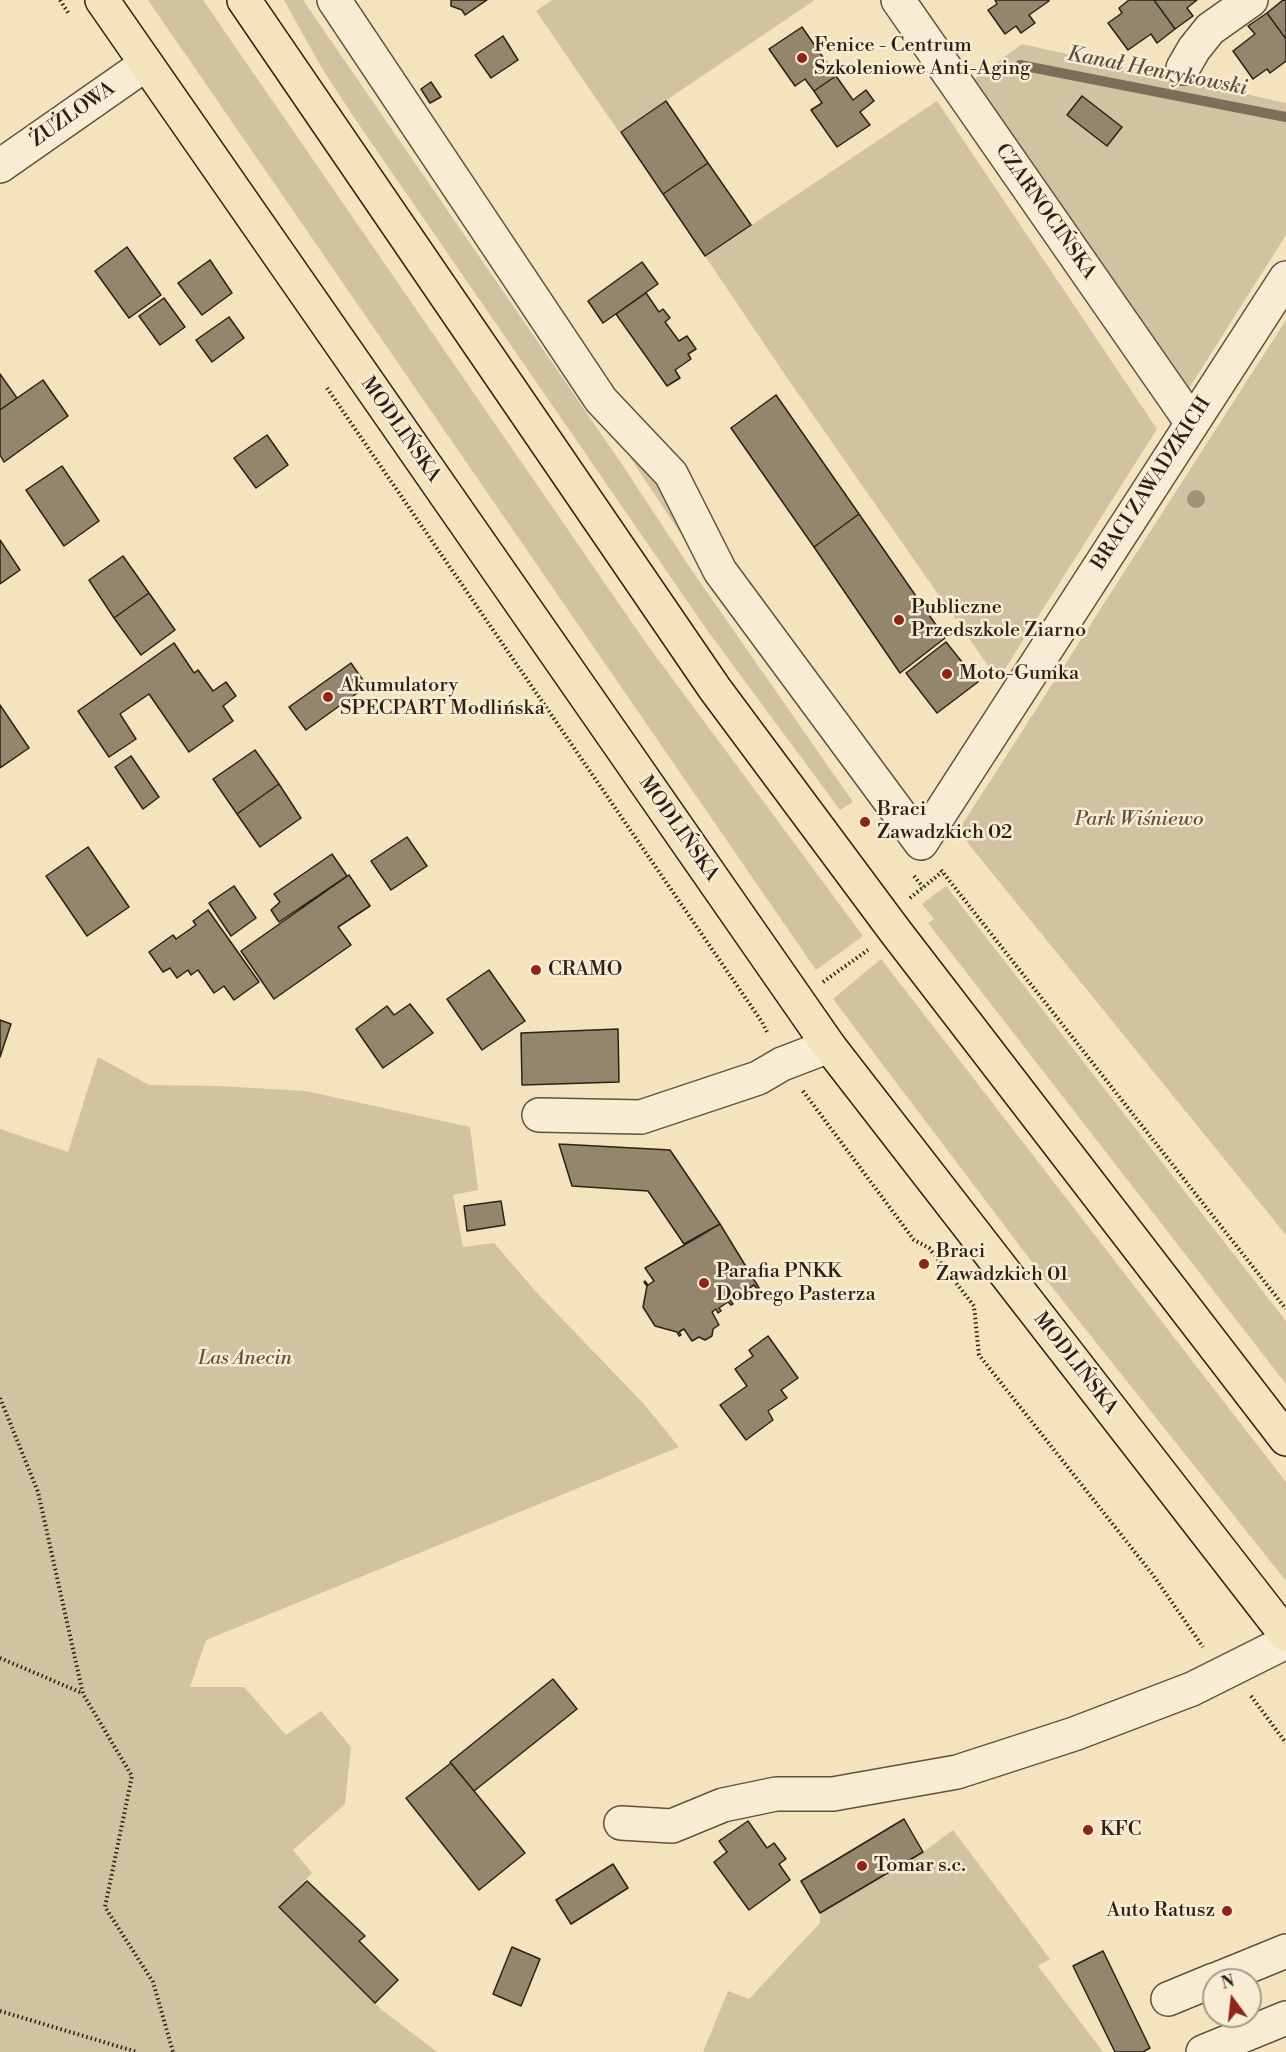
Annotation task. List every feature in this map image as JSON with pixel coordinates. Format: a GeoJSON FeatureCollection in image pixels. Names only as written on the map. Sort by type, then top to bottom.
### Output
{"type":"FeatureCollection","features":[{"type":"Feature","properties":{"kind":"main road","name":"MODLIŃSKA"},"geometry":{"type":"LineString","coordinates":[[102,0],[830,1046],[1286,1635]]}},
{"type":"Feature","properties":{"kind":"main road"},"geometry":{"type":"LineString","coordinates":[[244,0],[715,689],[895,931],[1286,1438]]}},
{"type":"Feature","properties":{"kind":"street"},"geometry":{"type":"LineString","coordinates":[[334,0],[602,400],[671,474],[720,571],[921,843]]}},
{"type":"Feature","properties":{"kind":"street","name":"CZARNOCIŃSKA"},"geometry":{"type":"LineString","coordinates":[[898,0],[1192,423]]}},
{"type":"Feature","properties":{"kind":"street"},"geometry":{"type":"LineString","coordinates":[[1183,68],[1210,29],[1251,0]]}},
{"type":"Feature","properties":{"kind":"street","name":"ŻUŻLOWA"},"geometry":{"type":"LineString","coordinates":[[0,166],[146,64]]}},
{"type":"Feature","properties":{"kind":"street","name":"BRACI ZAWADZKICH"},"geometry":{"type":"LineString","coordinates":[[921,843],[1286,278]]}},
{"type":"Feature","properties":{"kind":"street"},"geometry":{"type":"LineString","coordinates":[[539,1115],[641,1117],[758,1078],[782,1064],[830,1046]]}},
{"type":"Feature","properties":{"kind":"street"},"geometry":{"type":"LineString","coordinates":[[621,1823],[672,1826],[723,1806],[776,1794],[833,1794],[957,1772],[1074,1734],[1192,1689],[1286,1642]]}},
{"type":"Feature","properties":{"kind":"street"},"geometry":{"type":"LineString","coordinates":[[1244,1968],[1286,1951]]}},
{"type":"Feature","properties":{"kind":"street"},"geometry":{"type":"LineString","coordinates":[[1168,1999],[1202,1985]]}},
{"type":"Feature","properties":{"kind":"street"},"geometry":{"type":"LineString","coordinates":[[1203,2052],[1286,2018]]}},
{"type":"Feature","properties":{"kind":"path"},"geometry":{"type":"LineString","coordinates":[[60,0],[72,18]]}},
{"type":"Feature","properties":{"kind":"path"},"geometry":{"type":"LineString","coordinates":[[324,384],[762,1022],[782,1064],[914,1240],[929,1248],[974,1306],[979,1356],[1160,1584],[1194,1632],[1220,1675],[1247,1692],[1286,1743]]}},
{"type":"Feature","properties":{"kind":"path"},"geometry":{"type":"LineString","coordinates":[[921,843],[1286,1309]]}},
{"type":"Feature","properties":{"kind":"path"},"geometry":{"type":"LineString","coordinates":[[797,1000],[895,931]]}},
{"type":"Feature","properties":{"kind":"path"},"geometry":{"type":"LineString","coordinates":[[0,1398],[38,1492],[83,1694],[132,1776],[105,1907],[153,1982],[173,2052]]}},
{"type":"Feature","properties":{"kind":"path"},"geometry":{"type":"LineString","coordinates":[[0,1658],[83,1694]]}},
{"type":"Feature","properties":{"kind":"path"},"geometry":{"type":"LineString","coordinates":[[0,2011],[137,2052]]}},
{"type":"Feature","properties":{"kind":"green space"},"geometry":{"type":"Polygon","coordinates":[[[148,0],[203,0],[646,643],[863,936],[816,970],[148,0]]]}},
{"type":"Feature","properties":{"kind":"green space"},"geometry":{"type":"Polygon","coordinates":[[[284,0],[303,0],[619,460],[695,575],[853,802],[840,810],[707,630],[353,116],[320,65],[284,0]]]}},
{"type":"Feature","properties":{"kind":"green space"},"geometry":{"type":"Polygon","coordinates":[[[552,0],[815,0],[619,132],[536,11],[552,0]]]}},
{"type":"Feature","properties":{"kind":"green space"},"geometry":{"type":"Polygon","coordinates":[[[1022,44],[1286,103],[1286,235],[1188,390],[973,80],[1022,44]]]}},
{"type":"Feature","properties":{"kind":"green space"},"geometry":{"type":"Polygon","coordinates":[[[937,101],[1157,429],[998,680],[705,256],[937,101]]]}},
{"type":"Feature","properties":{"kind":"green space","name":"Park Wiśniewo"},"geometry":{"type":"Polygon","coordinates":[[[1286,320],[1286,1235],[958,831],[1286,320]]]}},
{"type":"Feature","properties":{"kind":"green space"},"geometry":{"type":"Polygon","coordinates":[[[616,436],[660,476],[692,551],[616,436]]]}},
{"type":"Feature","properties":{"kind":"green space"},"geometry":{"type":"Polygon","coordinates":[[[946,886],[1286,1321],[1286,1384],[928,923],[934,919],[922,904],[946,886]]]}},
{"type":"Feature","properties":{"kind":"green space"},"geometry":{"type":"Polygon","coordinates":[[[881,959],[1286,1482],[1286,1581],[1032,1262],[833,999],[881,959]]]}},
{"type":"Feature","properties":{"kind":"green space","name":"Las Anecin"},"geometry":{"type":"Polygon","coordinates":[[[98,1057],[149,1085],[306,1091],[470,1127],[478,1190],[453,1195],[463,1247],[494,1243],[538,1294],[643,1403],[679,1447],[206,1640],[190,1687],[244,1687],[286,1735],[321,1711],[351,1747],[345,1804],[293,1850],[312,1873],[280,1907],[382,2010],[437,2052],[0,2052],[0,1129],[68,1152],[98,1057]]]}},
{"type":"Feature","properties":{"kind":"green space"},"geometry":{"type":"Polygon","coordinates":[[[953,1830],[1050,1959],[1038,1966],[1103,2052],[703,2052],[728,1991],[749,1999],[820,1923],[820,1913],[923,1852],[953,1830]]]}},
{"type":"Feature","properties":{"kind":"building"},"geometry":{"type":"Polygon","coordinates":[[[451,0],[487,0],[465,15],[462,10],[451,6],[451,0]]]}},
{"type":"Feature","properties":{"kind":"building"},"geometry":{"type":"Polygon","coordinates":[[[995,0],[1049,1],[1029,15],[1035,23],[1021,33],[1016,26],[1005,34],[988,10],[997,4],[995,0]]]}},
{"type":"Feature","properties":{"kind":"building"},"geometry":{"type":"Polygon","coordinates":[[[1129,0],[1154,0],[1175,29],[1157,43],[1151,34],[1128,50],[1108,23],[1122,13],[1119,8],[1129,0]]]}},
{"type":"Feature","properties":{"kind":"building"},"geometry":{"type":"Polygon","coordinates":[[[1154,0],[1197,0],[1187,8],[1193,16],[1175,29],[1154,0]]]}},
{"type":"Feature","properties":{"kind":"building"},"geometry":{"type":"Polygon","coordinates":[[[1283,0],[1286,1],[1286,39],[1267,13],[1283,0]]]}},
{"type":"Feature","properties":{"kind":"building"},"geometry":{"type":"Polygon","coordinates":[[[1267,13],[1286,39],[1286,61],[1270,73],[1267,69],[1253,79],[1233,51],[1255,34],[1248,26],[1267,13]]]}},
{"type":"Feature","properties":{"kind":"building"},"geometry":{"type":"Polygon","coordinates":[[[802,27],[836,76],[814,91],[805,79],[795,86],[769,49],[802,27]]]}},
{"type":"Feature","properties":{"kind":"building"},"geometry":{"type":"Polygon","coordinates":[[[503,36],[518,60],[491,78],[475,55],[503,36]]]}},
{"type":"Feature","properties":{"kind":"building"},"geometry":{"type":"Polygon","coordinates":[[[836,76],[853,100],[866,90],[874,101],[860,112],[870,125],[837,147],[811,110],[822,103],[814,91],[836,76]]]}},
{"type":"Feature","properties":{"kind":"building"},"geometry":{"type":"Polygon","coordinates":[[[431,82],[441,97],[430,103],[421,89],[431,82]]]}},
{"type":"Feature","properties":{"kind":"building"},"geometry":{"type":"Polygon","coordinates":[[[1082,96],[1122,127],[1107,146],[1067,115],[1082,96]]]}},
{"type":"Feature","properties":{"kind":"building"},"geometry":{"type":"Polygon","coordinates":[[[666,101],[708,163],[663,194],[621,132],[666,101]]]}},
{"type":"Feature","properties":{"kind":"building"},"geometry":{"type":"Polygon","coordinates":[[[708,163],[751,225],[705,256],[663,194],[708,163]]]}},
{"type":"Feature","properties":{"kind":"building"},"geometry":{"type":"Polygon","coordinates":[[[127,247],[161,295],[129,318],[95,271],[127,247]]]}},
{"type":"Feature","properties":{"kind":"building"},"geometry":{"type":"Polygon","coordinates":[[[210,260],[232,293],[202,315],[178,283],[210,260]]]}},
{"type":"Feature","properties":{"kind":"building"},"geometry":{"type":"Polygon","coordinates":[[[642,262],[658,284],[603,323],[588,301],[642,262]]]}},
{"type":"Feature","properties":{"kind":"building"},"geometry":{"type":"Polygon","coordinates":[[[646,293],[659,312],[663,309],[670,318],[665,322],[679,341],[687,336],[696,349],[688,354],[691,359],[675,370],[680,378],[667,386],[616,314],[646,293]]]}},
{"type":"Feature","properties":{"kind":"building"},"geometry":{"type":"Polygon","coordinates":[[[164,298],[185,327],[160,345],[139,316],[164,298]]]}},
{"type":"Feature","properties":{"kind":"building"},"geometry":{"type":"Polygon","coordinates":[[[229,317],[244,338],[212,362],[196,340],[229,317]]]}},
{"type":"Feature","properties":{"kind":"building"},"geometry":{"type":"Polygon","coordinates":[[[0,374],[17,398],[0,410],[0,374]]]}},
{"type":"Feature","properties":{"kind":"building"},"geometry":{"type":"Polygon","coordinates":[[[43,380],[68,416],[4,462],[0,455],[0,410],[43,380]]]}},
{"type":"Feature","properties":{"kind":"building"},"geometry":{"type":"Polygon","coordinates":[[[776,395],[859,514],[814,547],[731,428],[776,395]]]}},
{"type":"Feature","properties":{"kind":"building"},"geometry":{"type":"Polygon","coordinates":[[[267,435],[288,465],[256,488],[234,458],[267,435]]]}},
{"type":"Feature","properties":{"kind":"building"},"geometry":{"type":"Polygon","coordinates":[[[62,466],[99,521],[64,546],[26,490],[62,466]]]}},
{"type":"Feature","properties":{"kind":"building"},"geometry":{"type":"Polygon","coordinates":[[[859,514],[945,638],[900,673],[814,547],[859,514]]]}},
{"type":"Feature","properties":{"kind":"building"},"geometry":{"type":"Polygon","coordinates":[[[0,540],[20,570],[0,584],[0,540]]]}},
{"type":"Feature","properties":{"kind":"building"},"geometry":{"type":"Polygon","coordinates":[[[123,556],[149,593],[114,618],[89,580],[123,556]]]}},
{"type":"Feature","properties":{"kind":"building"},"geometry":{"type":"Polygon","coordinates":[[[149,593],[175,630],[141,655],[114,618],[149,593]]]}},
{"type":"Feature","properties":{"kind":"building"},"geometry":{"type":"Polygon","coordinates":[[[946,642],[978,682],[937,713],[906,673],[946,642]]]}},
{"type":"Feature","properties":{"kind":"building"},"geometry":{"type":"Polygon","coordinates":[[[174,643],[194,673],[198,670],[213,691],[226,682],[236,696],[223,706],[233,721],[189,752],[149,694],[120,714],[136,739],[109,757],[78,711],[174,643]]]}},
{"type":"Feature","properties":{"kind":"building","name":"Akumulatory SPECPART Modlińska"},"geometry":{"type":"Polygon","coordinates":[[[351,663],[367,686],[306,730],[289,707],[351,663]]]}},
{"type":"Feature","properties":{"kind":"building"},"geometry":{"type":"Polygon","coordinates":[[[0,705],[29,748],[0,768],[0,705]]]}},
{"type":"Feature","properties":{"kind":"building"},"geometry":{"type":"Polygon","coordinates":[[[255,750],[279,784],[237,814],[213,779],[255,750]]]}},
{"type":"Feature","properties":{"kind":"building"},"geometry":{"type":"Polygon","coordinates":[[[131,756],[159,797],[143,809],[115,767],[131,756]]]}},
{"type":"Feature","properties":{"kind":"building"},"geometry":{"type":"Polygon","coordinates":[[[279,784],[301,818],[260,847],[237,814],[279,784]]]}},
{"type":"Feature","properties":{"kind":"building"},"geometry":{"type":"Polygon","coordinates":[[[407,837],[427,866],[391,890],[371,861],[407,837]]]}},
{"type":"Feature","properties":{"kind":"building"},"geometry":{"type":"Polygon","coordinates":[[[88,847],[129,907],[87,936],[46,876],[88,847]]]}},
{"type":"Feature","properties":{"kind":"building"},"geometry":{"type":"Polygon","coordinates":[[[332,854],[347,876],[279,922],[271,910],[280,902],[274,894],[332,854]]]}},
{"type":"Feature","properties":{"kind":"building"},"geometry":{"type":"Polygon","coordinates":[[[349,875],[370,906],[338,927],[351,945],[274,999],[241,951],[349,875]]]}},
{"type":"Feature","properties":{"kind":"building"},"geometry":{"type":"Polygon","coordinates":[[[234,886],[256,918],[231,936],[209,903],[234,886]]]}},
{"type":"Feature","properties":{"kind":"building"},"geometry":{"type":"Polygon","coordinates":[[[208,910],[259,982],[234,1000],[224,986],[214,993],[198,970],[191,975],[188,970],[177,978],[170,968],[163,972],[149,952],[173,935],[176,939],[196,925],[193,921],[208,910]]]}},
{"type":"Feature","properties":{"kind":"building"},"geometry":{"type":"Polygon","coordinates":[[[489,970],[525,1021],[482,1050],[447,999],[489,970]]]}},
{"type":"Feature","properties":{"kind":"building"},"geometry":{"type":"Polygon","coordinates":[[[410,1004],[433,1033],[383,1068],[356,1029],[387,1006],[394,1015],[410,1004]]]}},
{"type":"Feature","properties":{"kind":"building"},"geometry":{"type":"Polygon","coordinates":[[[0,1020],[11,1024],[0,1057],[0,1020]]]}},
{"type":"Feature","properties":{"kind":"building"},"geometry":{"type":"Polygon","coordinates":[[[618,1029],[619,1082],[522,1085],[521,1033],[618,1029]]]}},
{"type":"Feature","properties":{"kind":"building"},"geometry":{"type":"Polygon","coordinates":[[[559,1144],[670,1150],[720,1224],[684,1244],[648,1191],[572,1186],[559,1144]]]}},
{"type":"Feature","properties":{"kind":"building"},"geometry":{"type":"Polygon","coordinates":[[[501,1201],[505,1225],[467,1231],[464,1206],[501,1201]]]}},
{"type":"Feature","properties":{"kind":"building","name":"Parafia PNKK Dobrego Pasterza"},"geometry":{"type":"Polygon","coordinates":[[[720,1224],[759,1288],[757,1289],[754,1285],[743,1292],[746,1296],[741,1294],[730,1300],[733,1304],[728,1302],[719,1308],[721,1311],[718,1313],[716,1309],[712,1312],[719,1325],[713,1329],[712,1336],[705,1340],[699,1337],[692,1341],[684,1329],[679,1332],[681,1335],[679,1336],[677,1332],[655,1326],[643,1307],[647,1286],[644,1282],[648,1285],[654,1281],[645,1268],[720,1224]]]}},
{"type":"Feature","properties":{"kind":"building"},"geometry":{"type":"Polygon","coordinates":[[[768,1336],[798,1378],[781,1390],[787,1398],[768,1411],[773,1420],[746,1440],[720,1405],[747,1386],[735,1369],[753,1356],[749,1350],[768,1336]]]}},
{"type":"Feature","properties":{"kind":"building"},"geometry":{"type":"Polygon","coordinates":[[[553,1679],[577,1709],[474,1791],[450,1762],[553,1679]]]}},
{"type":"Feature","properties":{"kind":"building"},"geometry":{"type":"Polygon","coordinates":[[[451,1763],[525,1853],[479,1890],[406,1798],[451,1763]]]}},
{"type":"Feature","properties":{"kind":"building","name":"Tomar s.c."},"geometry":{"type":"Polygon","coordinates":[[[904,1819],[923,1852],[820,1913],[801,1881],[904,1819]]]}},
{"type":"Feature","properties":{"kind":"building"},"geometry":{"type":"Polygon","coordinates":[[[748,1821],[767,1848],[774,1843],[786,1859],[779,1864],[790,1880],[749,1910],[714,1862],[727,1852],[719,1841],[748,1821]]]}},
{"type":"Feature","properties":{"kind":"building"},"geometry":{"type":"Polygon","coordinates":[[[613,1864],[628,1888],[571,1924],[556,1900],[613,1864]]]}},
{"type":"Feature","properties":{"kind":"building"},"geometry":{"type":"Polygon","coordinates":[[[307,1881],[365,1936],[359,1941],[398,1980],[375,2003],[279,1907],[307,1881]]]}},
{"type":"Feature","properties":{"kind":"building"},"geometry":{"type":"Polygon","coordinates":[[[512,1947],[540,1959],[521,2006],[493,1994],[512,1947]]]}},
{"type":"Feature","properties":{"kind":"building"},"geometry":{"type":"Polygon","coordinates":[[[1103,1951],[1150,2048],[1143,2052],[1115,2052],[1073,1966],[1103,1951]]]}},
{"type":"Feature","properties":{"kind":"waterway","name":"Kanał Henrykowski"},"geometry":{"type":"LineString","coordinates":[[1020,65],[1286,117]]}},
{"type":"Feature","properties":{"kind":"place","name":"Fenice - Centrum Szkoleniowe Anti-Aging"},"geometry":{"type":"Point","coordinates":[802,58]}},
{"type":"Feature","properties":{"kind":"place","name":"Publiczne Przedszkole Ziarno"},"geometry":{"type":"Point","coordinates":[899,620]}},
{"type":"Feature","properties":{"kind":"place","name":"Moto-Gumka"},"geometry":{"type":"Point","coordinates":[947,674]}},
{"type":"Feature","properties":{"kind":"place","name":"Akumulatory SPECPART Modlińska"},"geometry":{"type":"Point","coordinates":[328,697]}},
{"type":"Feature","properties":{"kind":"place","name":"Braci Zawadzkich 02"},"geometry":{"type":"Point","coordinates":[865,822]}},
{"type":"Feature","properties":{"kind":"place","name":"CRAMO"},"geometry":{"type":"Point","coordinates":[536,970]}},
{"type":"Feature","properties":{"kind":"place","name":"Braci Zawadzkich 01"},"geometry":{"type":"Point","coordinates":[924,1264]}},
{"type":"Feature","properties":{"kind":"place","name":"Parafia PNKK Dobrego Pasterza"},"geometry":{"type":"Point","coordinates":[704,1283]}},
{"type":"Feature","properties":{"kind":"place","name":"KFC"},"geometry":{"type":"Point","coordinates":[1088,1830]}},
{"type":"Feature","properties":{"kind":"place","name":"Tomar s.c."},"geometry":{"type":"Point","coordinates":[862,1866]}},
{"type":"Feature","properties":{"kind":"place","name":"Auto Ratusz"},"geometry":{"type":"Point","coordinates":[1227,1911]}}]}
